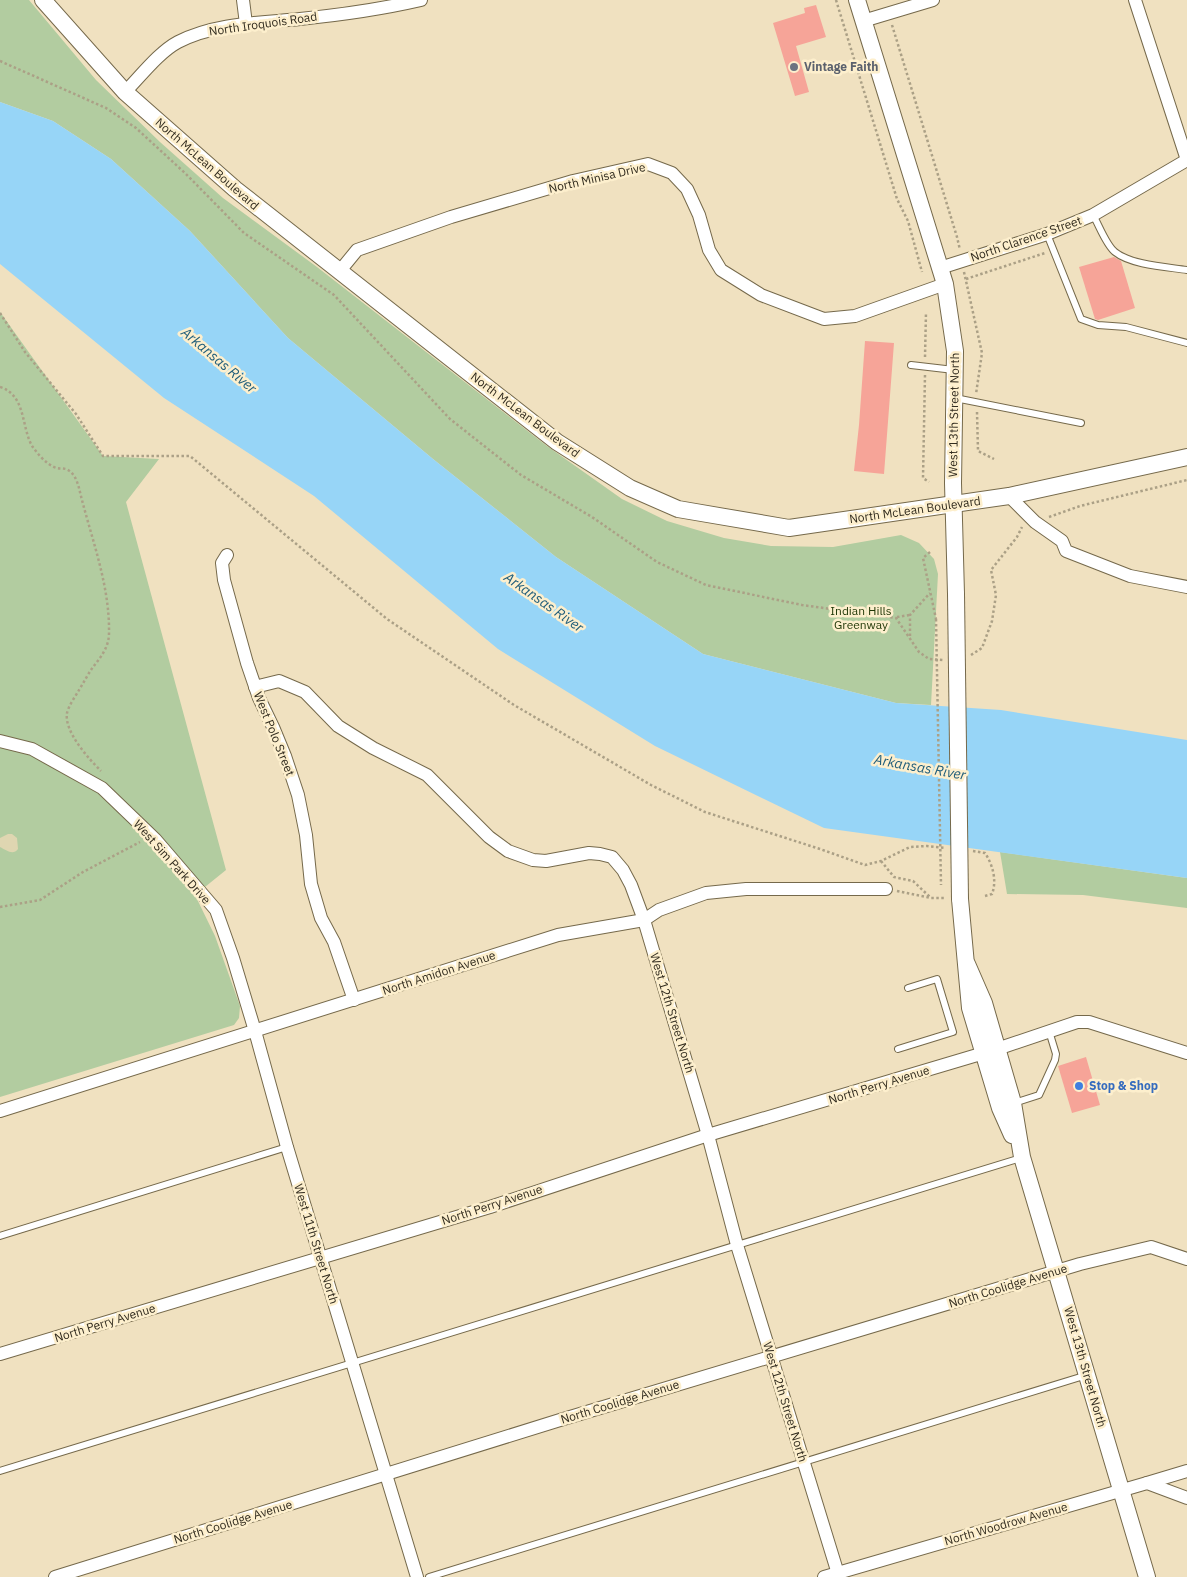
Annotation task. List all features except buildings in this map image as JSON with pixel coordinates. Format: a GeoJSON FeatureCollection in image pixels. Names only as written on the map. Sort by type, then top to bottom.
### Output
{"type":"FeatureCollection","features":[{"type":"Feature","properties":{"kind":"street","name":"North McLean Boulevard"},"geometry":{"type":"LineString","coordinates":[[44,0],[125,92],[235,189],[558,442],[630,488],[678,509],[789,528],[1009,496],[1187,457]]}},
{"type":"Feature","properties":{"kind":"street"},"geometry":{"type":"LineString","coordinates":[[243,0],[246,24]]}},
{"type":"Feature","properties":{"kind":"street","name":"North Iroquois Road"},"geometry":{"type":"LineString","coordinates":[[125,92],[176,43],[195,34],[217,28],[309,18],[420,0]]}},
{"type":"Feature","properties":{"kind":"street","name":"West 13th Street North"},"geometry":{"type":"LineString","coordinates":[[857,0],[945,284],[955,351],[953,504],[956,547],[960,899],[967,964],[984,1004],[1000,1108],[1022,1158],[1148,1577]]}},
{"type":"Feature","properties":{"kind":"street"},"geometry":{"type":"LineString","coordinates":[[863,21],[933,0]]}},
{"type":"Feature","properties":{"kind":"street"},"geometry":{"type":"LineString","coordinates":[[1135,0],[1187,160]]}},
{"type":"Feature","properties":{"kind":"street","name":"North Clarence Street"},"geometry":{"type":"LineString","coordinates":[[940,268],[1047,234],[1093,215],[1187,160]]}},
{"type":"Feature","properties":{"kind":"street","name":"North Minisa Drive"},"geometry":{"type":"LineString","coordinates":[[339,272],[357,250],[451,217],[573,181],[648,164],[672,174],[687,189],[699,215],[709,250],[721,270],[761,295],[824,319],[855,316],[945,284]]}},
{"type":"Feature","properties":{"kind":"street"},"geometry":{"type":"LineString","coordinates":[[1009,496],[1035,522],[1062,541],[1066,550],[1130,576],[1187,587]]}},
{"type":"Feature","properties":{"kind":"street","name":"West Polo Street"},"geometry":{"type":"LineString","coordinates":[[227,555],[222,562],[224,580],[247,663],[282,749],[298,795],[306,835],[311,884],[321,918],[334,942],[354,1000]]}},
{"type":"Feature","properties":{"kind":"street","name":"West 12th Street North"},"geometry":{"type":"LineString","coordinates":[[256,687],[279,681],[305,692],[338,726],[374,748],[427,775],[489,837],[508,851],[533,860],[546,861],[589,853],[600,854],[612,857],[623,870],[631,884],[644,920],[708,1135],[737,1245],[839,1575]]}},
{"type":"Feature","properties":{"kind":"street","name":"West Sim Park Drive"},"geometry":{"type":"LineString","coordinates":[[0,742],[32,749],[102,788],[152,836],[216,910]]}},
{"type":"Feature","properties":{"kind":"street","name":"North Amidon Avenue"},"geometry":{"type":"LineString","coordinates":[[0,1111],[558,935],[644,920],[658,910],[706,894],[746,889],[886,889]]}},
{"type":"Feature","properties":{"kind":"street","name":"West 11th Street North"},"geometry":{"type":"LineString","coordinates":[[216,910],[255,1031],[287,1147],[417,1577]]}},
{"type":"Feature","properties":{"kind":"street","name":"North Perry Avenue"},"geometry":{"type":"LineString","coordinates":[[0,1354],[490,1207],[708,1135],[990,1051],[1077,1022],[1090,1022],[1187,1053]]}},
{"type":"Feature","properties":{"kind":"street","name":"West 13th Street North"},"geometry":{"type":"LineString","coordinates":[[990,1051],[1013,1103],[1022,1158]]}},
{"type":"Feature","properties":{"kind":"street","name":"North Coolidge Avenue"},"geometry":{"type":"LineString","coordinates":[[55,1577],[386,1474],[1080,1264],[1151,1247],[1187,1259]]}},
{"type":"Feature","properties":{"kind":"street","name":"North Woodrow Avenue"},"geometry":{"type":"LineString","coordinates":[[824,1577],[839,1575],[1187,1471]]}},
{"type":"Feature","properties":{"kind":"street"},"geometry":{"type":"LineString","coordinates":[[1147,1483],[1187,1498]]}},
{"type":"Feature","properties":{"kind":"lane"},"geometry":{"type":"LineString","coordinates":[[1093,215],[1114,252],[1147,264],[1187,270]]}},
{"type":"Feature","properties":{"kind":"lane"},"geometry":{"type":"LineString","coordinates":[[1047,234],[1081,319],[1098,325],[1126,327],[1187,343]]}},
{"type":"Feature","properties":{"kind":"lane"},"geometry":{"type":"LineString","coordinates":[[911,365],[955,370]]}},
{"type":"Feature","properties":{"kind":"lane"},"geometry":{"type":"LineString","coordinates":[[954,398],[1081,423]]}},
{"type":"Feature","properties":{"kind":"lane"},"geometry":{"type":"LineString","coordinates":[[898,1049],[953,1032],[937,979],[908,988]]}},
{"type":"Feature","properties":{"kind":"lane"},"geometry":{"type":"LineString","coordinates":[[1013,1103],[1040,1095],[1056,1054],[1049,1031]]}},
{"type":"Feature","properties":{"kind":"lane"},"geometry":{"type":"LineString","coordinates":[[0,1236],[287,1147]]}},
{"type":"Feature","properties":{"kind":"lane"},"geometry":{"type":"LineString","coordinates":[[0,1471],[1022,1158]]}},
{"type":"Feature","properties":{"kind":"lane"},"geometry":{"type":"LineString","coordinates":[[429,1577],[1087,1375]]}},
{"type":"Feature","properties":{"kind":"path"},"geometry":{"type":"LineString","coordinates":[[836,0],[897,199],[908,221],[922,272]]}},
{"type":"Feature","properties":{"kind":"path"},"geometry":{"type":"LineString","coordinates":[[888,13],[958,237],[982,354],[976,402],[978,450],[994,459]]}},
{"type":"Feature","properties":{"kind":"path"},"geometry":{"type":"LineString","coordinates":[[0,61],[106,108],[136,128],[186,174],[244,234],[334,295],[450,419],[521,474],[592,516],[657,562],[706,585],[802,605],[896,618],[910,615],[930,593]]}},
{"type":"Feature","properties":{"kind":"path"},"geometry":{"type":"LineString","coordinates":[[966,279],[1053,250]]}},
{"type":"Feature","properties":{"kind":"path"},"geometry":{"type":"LineString","coordinates":[[926,312],[923,478],[929,482]]}},
{"type":"Feature","properties":{"kind":"path"},"geometry":{"type":"LineString","coordinates":[[0,313],[25,352],[76,414],[103,456],[190,456],[388,619],[514,705],[651,785],[705,812],[865,865],[881,861],[910,847],[946,848]]}},
{"type":"Feature","properties":{"kind":"path"},"geometry":{"type":"LineString","coordinates":[[0,387],[16,397],[20,404],[27,436],[39,455],[52,466],[70,471],[79,488],[107,600],[109,635],[104,651],[71,703],[67,719],[83,753],[105,775]]}},
{"type":"Feature","properties":{"kind":"path"},"geometry":{"type":"LineString","coordinates":[[967,657],[982,648],[992,621],[996,595],[991,570],[1017,537],[1022,527],[1080,506],[1187,480]]}},
{"type":"Feature","properties":{"kind":"path"},"geometry":{"type":"LineString","coordinates":[[930,552],[923,558],[936,619],[941,885]]}},
{"type":"Feature","properties":{"kind":"path"},"geometry":{"type":"LineString","coordinates":[[910,615],[910,637]]}},
{"type":"Feature","properties":{"kind":"path"},"geometry":{"type":"LineString","coordinates":[[896,618],[919,652],[929,659],[945,660]]}},
{"type":"Feature","properties":{"kind":"path"},"geometry":{"type":"LineString","coordinates":[[0,907],[40,900],[114,854],[152,836]]}},
{"type":"Feature","properties":{"kind":"path"},"geometry":{"type":"LineString","coordinates":[[966,850],[985,853],[992,862],[994,888],[992,894],[984,896]]}},
{"type":"Feature","properties":{"kind":"path"},"geometry":{"type":"LineString","coordinates":[[881,861],[894,876],[913,881],[931,898],[886,889]]}},
{"type":"Feature","properties":{"kind":"green space","name":"Indian Hills Greenway"},"geometry":{"type":"Polygon","coordinates":[[[0,0],[29,0],[96,80],[160,142],[223,198],[317,267],[547,446],[622,499],[667,521],[724,538],[771,546],[833,547],[901,535],[919,543],[934,559],[938,574],[931,705],[896,703],[703,654],[556,557],[433,459],[288,338],[190,231],[111,159],[53,121],[0,102],[0,0]]]}},
{"type":"Feature","properties":{"kind":"green space"},"geometry":{"type":"Polygon","coordinates":[[[0,312],[103,456],[159,459],[126,502],[226,870],[195,895],[215,936],[240,1006],[239,1018],[234,1025],[0,1097],[0,312]]]}},
{"type":"Feature","properties":{"kind":"green space"},"geometry":{"type":"Polygon","coordinates":[[[1000,852],[1187,878],[1187,908],[1083,895],[1007,894],[1000,852]]]}},
{"type":"Feature","properties":{"kind":"sand"},"geometry":{"type":"Polygon","coordinates":[[[12,834],[17,838],[18,849],[14,852],[9,852],[0,847],[0,838],[12,834]]]}},
{"type":"Feature","properties":{"kind":"water","name":"Arkansas River"},"geometry":{"type":"Polygon","coordinates":[[[0,102],[53,121],[111,159],[190,231],[288,338],[433,459],[556,557],[703,654],[896,703],[1001,710],[1187,740],[1187,878],[824,828],[655,746],[498,649],[314,496],[164,398],[0,264],[0,102]]]}},
{"type":"Feature","properties":{"kind":"place","name":"Vintage Faith"},"geometry":{"type":"Point","coordinates":[794,67]}},
{"type":"Feature","properties":{"kind":"place","name":"Stop & Shop"},"geometry":{"type":"Point","coordinates":[1079,1086]}}]}
